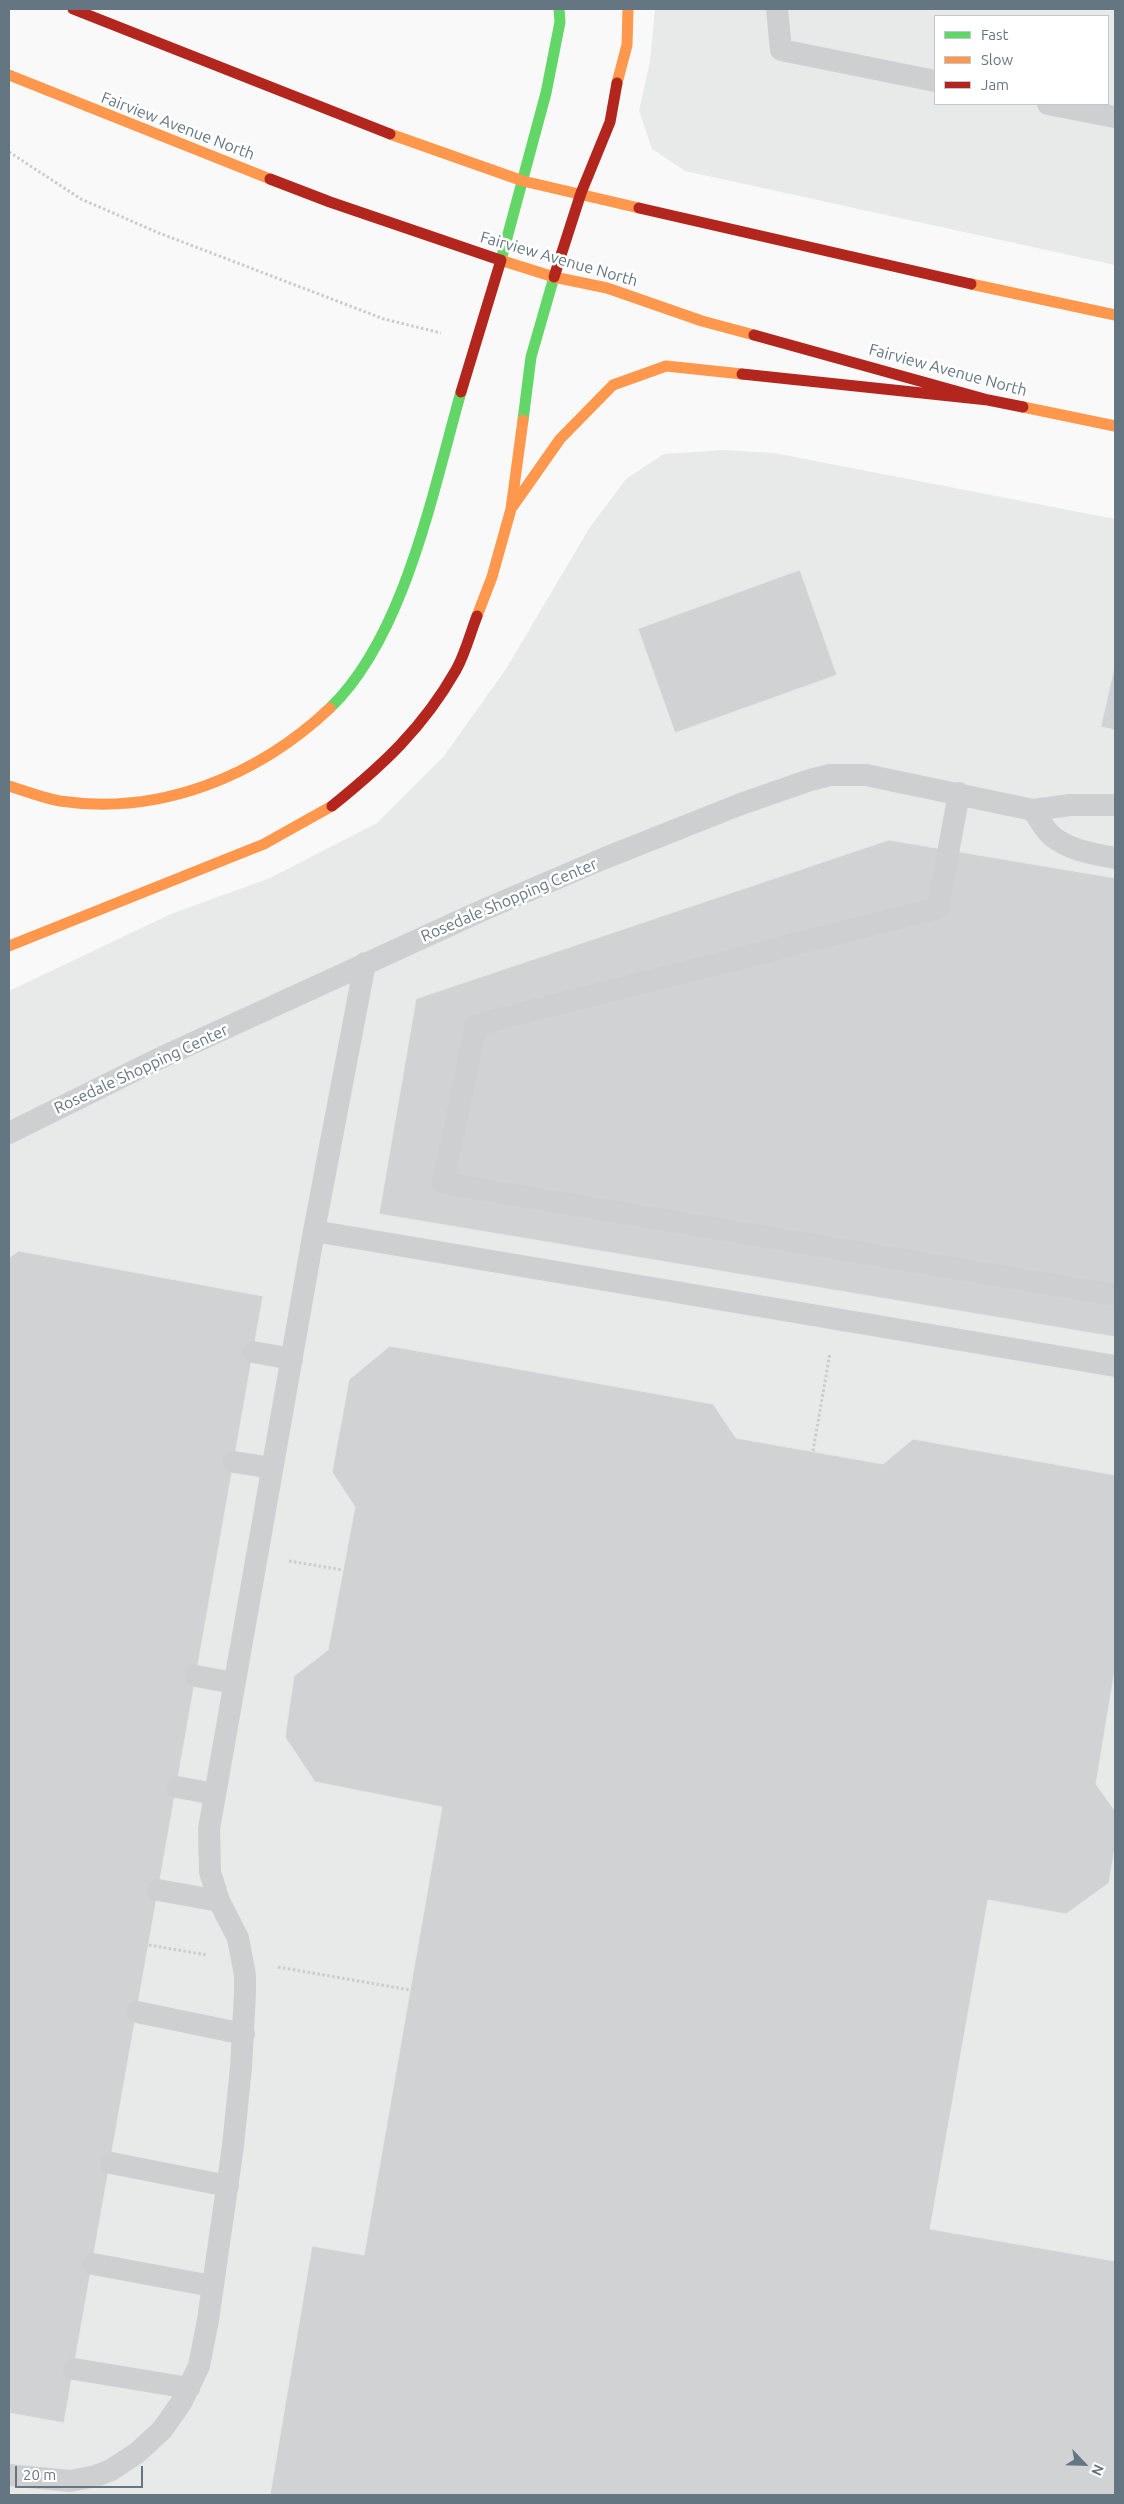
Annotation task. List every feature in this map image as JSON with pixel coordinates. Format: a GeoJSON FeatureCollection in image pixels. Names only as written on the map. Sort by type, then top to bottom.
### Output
{"type":"FeatureCollection","features":[{"type":"Feature","properties":{"kind":"main road"},"geometry":{"type":"LineString","coordinates":[[73,9],[355,122],[523,180],[937,277],[1115,315]]}},
{"type":"Feature","properties":{"kind":"main road"},"geometry":{"type":"LineString","coordinates":[[9,786],[61,801],[110,804],[180,795],[236,775],[283,748],[326,712],[362,668],[390,614],[424,526],[546,93],[560,22],[559,9]]}},
{"type":"Feature","properties":{"kind":"main road"},"geometry":{"type":"LineString","coordinates":[[9,946],[264,844],[330,807],[377,770],[422,722],[457,669],[492,577],[511,509],[531,357],[581,193],[610,122],[610,108],[627,45],[628,9]]}},
{"type":"Feature","properties":{"kind":"main road","name":"Fairview Avenue North"},"geometry":{"type":"LineString","coordinates":[[9,75],[55,95],[330,202],[500,260],[554,277],[607,288],[702,321],[988,400],[1115,426]]}},
{"type":"Feature","properties":{"kind":"main road"},"geometry":{"type":"LineString","coordinates":[[511,509],[560,439],[613,385],[666,366],[988,400]]}},
{"type":"Feature","properties":{"kind":"lane"},"geometry":{"type":"LineString","coordinates":[[777,9],[781,50],[934,81]]}},
{"type":"Feature","properties":{"kind":"lane"},"geometry":{"type":"LineString","coordinates":[[1053,105],[1115,117]]}},
{"type":"Feature","properties":{"kind":"lane","name":"Rosedale Shopping Center"},"geometry":{"type":"LineString","coordinates":[[9,1133],[156,1060],[365,964],[605,858],[741,804],[810,780],[830,775],[866,775],[1033,810],[1070,805],[1115,805]]}},
{"type":"Feature","properties":{"kind":"lane"},"geometry":{"type":"LineString","coordinates":[[959,793],[938,908],[476,1025],[443,1183],[1115,1295]]}},
{"type":"Feature","properties":{"kind":"lane"},"geometry":{"type":"LineString","coordinates":[[1033,810],[1044,828],[1060,841],[1082,850],[1115,858]]}},
{"type":"Feature","properties":{"kind":"lane"},"geometry":{"type":"LineString","coordinates":[[9,2475],[70,2481],[96,2476],[111,2470],[151,2442],[172,2417],[190,2388],[199,2366],[228,2186],[244,2034],[245,1984],[242,1954],[238,1938],[219,1901],[208,1861],[209,1829],[314,1231],[365,964]]}},
{"type":"Feature","properties":{"kind":"lane"},"geometry":{"type":"LineString","coordinates":[[314,1231],[1115,1366]]}},
{"type":"Feature","properties":{"kind":"lane"},"geometry":{"type":"LineString","coordinates":[[253,1352],[292,1359]]}},
{"type":"Feature","properties":{"kind":"lane"},"geometry":{"type":"LineString","coordinates":[[234,1462],[272,1468]]}},
{"type":"Feature","properties":{"kind":"lane"},"geometry":{"type":"LineString","coordinates":[[196,1676],[234,1683]]}},
{"type":"Feature","properties":{"kind":"lane"},"geometry":{"type":"LineString","coordinates":[[177,1787],[215,1794]]}},
{"type":"Feature","properties":{"kind":"lane"},"geometry":{"type":"LineString","coordinates":[[158,1890],[219,1901]]}},
{"type":"Feature","properties":{"kind":"lane"},"geometry":{"type":"LineString","coordinates":[[137,2012],[244,2034]]}},
{"type":"Feature","properties":{"kind":"lane"},"geometry":{"type":"LineString","coordinates":[[110,2163],[228,2186]]}},
{"type":"Feature","properties":{"kind":"lane"},"geometry":{"type":"LineString","coordinates":[[93,2264],[212,2286]]}},
{"type":"Feature","properties":{"kind":"lane"},"geometry":{"type":"LineString","coordinates":[[74,2370],[190,2388]]}},
{"type":"Feature","properties":{"kind":"path"},"geometry":{"type":"LineString","coordinates":[[9,152],[81,199],[159,233],[384,319],[475,341]]}},
{"type":"Feature","properties":{"kind":"path"},"geometry":{"type":"LineString","coordinates":[[813,1451],[831,1348]]}},
{"type":"Feature","properties":{"kind":"shaded area"},"geometry":{"type":"Polygon","coordinates":[[[655,9],[1115,9],[1115,265],[685,171],[652,149],[639,111],[650,61],[655,9]]]}},
{"type":"Feature","properties":{"kind":"shaded area"},"geometry":{"type":"Polygon","coordinates":[[[724,450],[774,453],[1115,519],[1115,2495],[9,2495],[9,991],[171,914],[270,878],[377,823],[444,756],[506,669],[590,527],[626,479],[664,454],[724,450]]]}},
{"type":"Feature","properties":{"kind":"building"},"geometry":{"type":"Polygon","coordinates":[[[800,570],[837,675],[675,733],[638,629],[800,570]]]}},
{"type":"Feature","properties":{"kind":"building"},"geometry":{"type":"Polygon","coordinates":[[[1115,664],[1115,730],[1101,727],[1115,664]]]}},
{"type":"Feature","properties":{"kind":"building"},"geometry":{"type":"Polygon","coordinates":[[[889,840],[1115,878],[1115,1337],[379,1214],[416,999],[889,840]]]}},
{"type":"Feature","properties":{"kind":"building"},"geometry":{"type":"Polygon","coordinates":[[[19,1251],[263,1296],[64,2423],[9,2413],[9,1258],[19,1251]]]}},
{"type":"Feature","properties":{"kind":"building"},"geometry":{"type":"Polygon","coordinates":[[[390,1346],[713,1404],[736,1438],[883,1464],[913,1439],[1115,1475],[1115,1669],[1096,1784],[1115,1811],[1115,1848],[1109,1883],[1066,1914],[988,1900],[930,2229],[1115,2261],[1115,2495],[270,2495],[312,2246],[364,2255],[442,1807],[315,1782],[285,1737],[294,1676],[328,1650],[355,1507],[332,1472],[349,1380],[390,1346]]]}},
{"type":"Feature","properties":{"kind":"traffic: fast"},"geometry":{"type":"LineString","coordinates":[[501,260],[546,93],[560,22],[559,9]]}},
{"type":"Feature","properties":{"kind":"traffic: fast"},"geometry":{"type":"LineString","coordinates":[[523,420],[531,357],[554,277]]}},
{"type":"Feature","properties":{"kind":"traffic: fast"},"geometry":{"type":"LineString","coordinates":[[330,708],[356,678],[378,642],[397,602],[427,516],[461,392]]}},
{"type":"Feature","properties":{"kind":"traffic: slow"},"geometry":{"type":"LineString","coordinates":[[617,83],[627,45],[628,9]]}},
{"type":"Feature","properties":{"kind":"traffic: slow"},"geometry":{"type":"LineString","coordinates":[[9,75],[270,179]]}},
{"type":"Feature","properties":{"kind":"traffic: slow"},"geometry":{"type":"LineString","coordinates":[[390,134],[523,181],[639,208]]}},
{"type":"Feature","properties":{"kind":"traffic: slow"},"geometry":{"type":"LineString","coordinates":[[500,260],[554,277],[607,288],[702,321],[754,335]]}},
{"type":"Feature","properties":{"kind":"traffic: slow"},"geometry":{"type":"LineString","coordinates":[[971,284],[1115,315]]}},
{"type":"Feature","properties":{"kind":"traffic: slow"},"geometry":{"type":"LineString","coordinates":[[513,506],[560,439],[613,385],[666,366],[742,374]]}},
{"type":"Feature","properties":{"kind":"traffic: slow"},"geometry":{"type":"LineString","coordinates":[[1023,407],[1115,426]]}},
{"type":"Feature","properties":{"kind":"traffic: slow"},"geometry":{"type":"LineString","coordinates":[[477,616],[492,577],[511,509],[523,420]]}},
{"type":"Feature","properties":{"kind":"traffic: slow"},"geometry":{"type":"LineString","coordinates":[[9,786],[54,800],[97,804],[134,802],[170,796],[206,786],[272,753],[302,732],[330,708]]}},
{"type":"Feature","properties":{"kind":"traffic: slow"},"geometry":{"type":"LineString","coordinates":[[9,946],[264,844],[332,806]]}},
{"type":"Feature","properties":{"kind":"traffic: jam"},"geometry":{"type":"LineString","coordinates":[[73,9],[390,134]]}},
{"type":"Feature","properties":{"kind":"traffic: jam"},"geometry":{"type":"LineString","coordinates":[[554,277],[581,193],[610,122],[617,83]]}},
{"type":"Feature","properties":{"kind":"traffic: jam"},"geometry":{"type":"LineString","coordinates":[[270,179],[330,202],[500,260]]}},
{"type":"Feature","properties":{"kind":"traffic: jam"},"geometry":{"type":"LineString","coordinates":[[639,208],[971,284]]}},
{"type":"Feature","properties":{"kind":"traffic: jam"},"geometry":{"type":"LineString","coordinates":[[461,392],[501,260]]}},
{"type":"Feature","properties":{"kind":"traffic: jam"},"geometry":{"type":"LineString","coordinates":[[754,335],[988,400],[1023,407]]}},
{"type":"Feature","properties":{"kind":"traffic: jam"},"geometry":{"type":"LineString","coordinates":[[742,374],[988,400]]}},
{"type":"Feature","properties":{"kind":"traffic: jam"},"geometry":{"type":"LineString","coordinates":[[332,806],[385,760],[416,728],[430,710],[456,670],[465,651],[477,616]]}}]}
